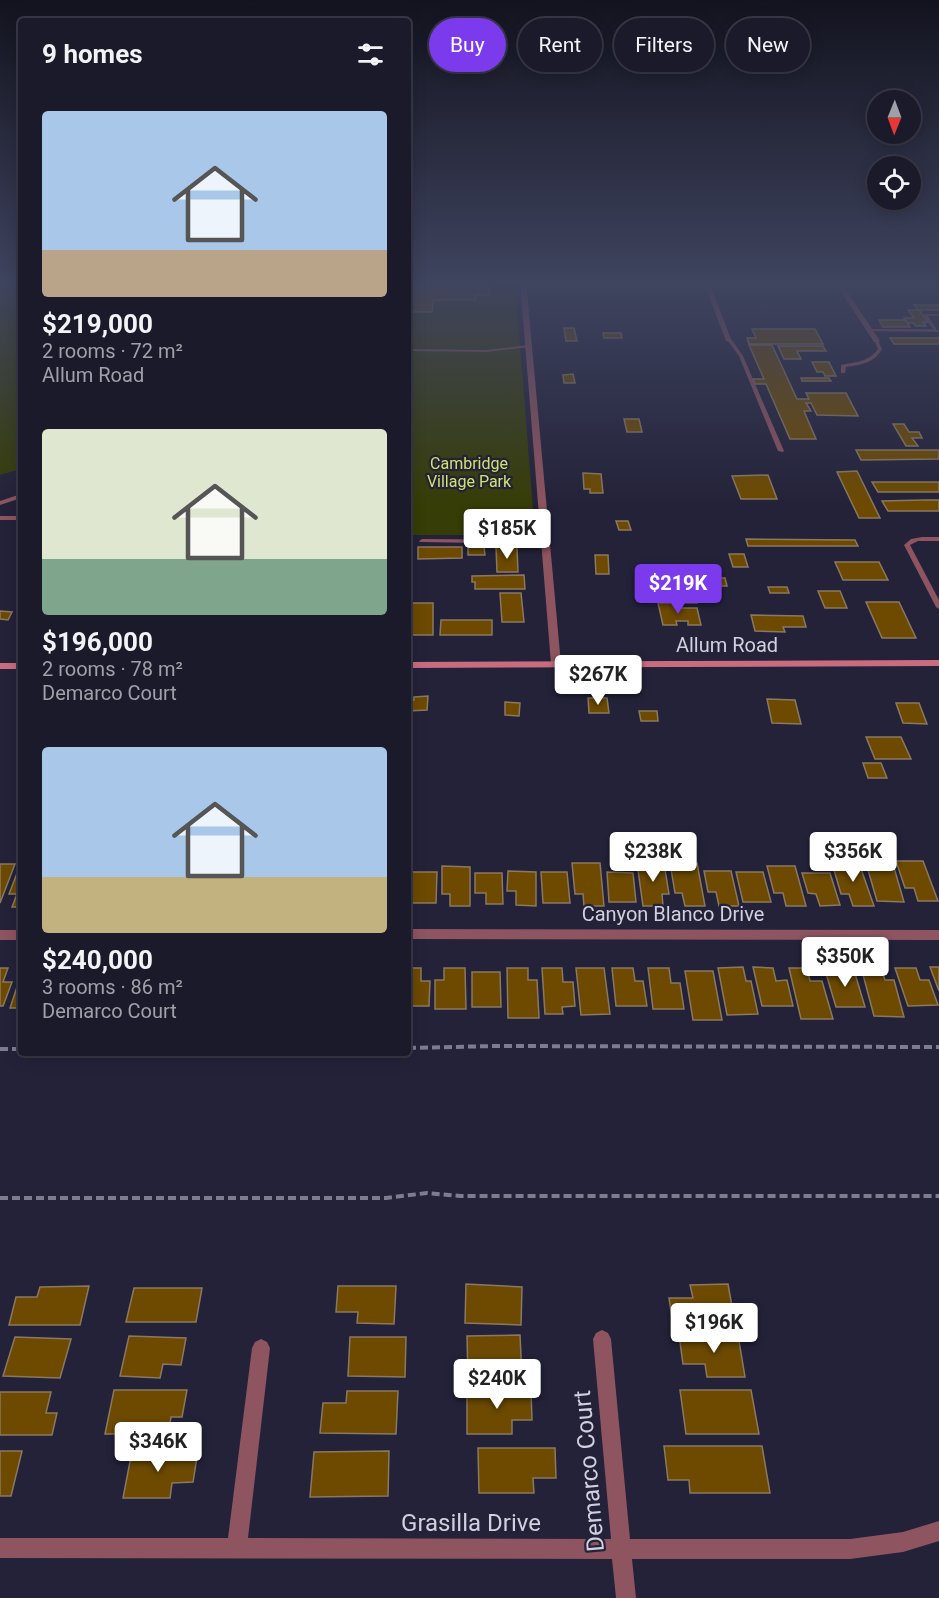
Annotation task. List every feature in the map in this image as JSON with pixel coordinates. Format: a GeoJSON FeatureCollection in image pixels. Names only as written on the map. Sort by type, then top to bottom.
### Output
{"type":"FeatureCollection","features":[{"type":"Feature","properties":{"kind":"street"},"geometry":{"type":"LineString","coordinates":[[529,356],[556,664]]}},
{"type":"Feature","properties":{"kind":"street","name":"Allum Road"},"geometry":{"type":"LineString","coordinates":[[411,664],[939,663]]}},
{"type":"Feature","properties":{"kind":"street"},"geometry":{"type":"LineString","coordinates":[[0,666],[18,666]]}},
{"type":"Feature","properties":{"kind":"street","name":"Canyon Blanco Drive"},"geometry":{"type":"LineString","coordinates":[[411,934],[939,935]]}},
{"type":"Feature","properties":{"kind":"street"},"geometry":{"type":"LineString","coordinates":[[0,935],[18,935]]}},
{"type":"Feature","properties":{"kind":"street","name":"Demarco Court"},"geometry":{"type":"LineString","coordinates":[[602,1339],[626,1598]]}},
{"type":"Feature","properties":{"kind":"street"},"geometry":{"type":"LineString","coordinates":[[237,1548],[261,1348]]}},
{"type":"Feature","properties":{"kind":"street","name":"Grasilla Drive"},"geometry":{"type":"LineString","coordinates":[[0,1548],[850,1549],[903,1542],[939,1531]]}},
{"type":"Feature","properties":{"kind":"lane"},"geometry":{"type":"LineString","coordinates":[[741,356],[781,451]]}},
{"type":"Feature","properties":{"kind":"lane"},"geometry":{"type":"LineString","coordinates":[[843,372],[843,366],[865,362],[875,356]]}},
{"type":"Feature","properties":{"kind":"lane"},"geometry":{"type":"LineString","coordinates":[[0,503],[18,497]]}},
{"type":"Feature","properties":{"kind":"lane"},"geometry":{"type":"LineString","coordinates":[[0,519],[18,518]]}},
{"type":"Feature","properties":{"kind":"lane"},"geometry":{"type":"LineString","coordinates":[[939,539],[918,538],[907,545],[939,607]]}},
{"type":"Feature","properties":{"kind":"lane"},"geometry":{"type":"LineString","coordinates":[[422,541],[546,542]]}},
{"type":"Feature","properties":{"kind":"path"},"geometry":{"type":"LineString","coordinates":[[411,1048],[939,1047]]}},
{"type":"Feature","properties":{"kind":"path"},"geometry":{"type":"LineString","coordinates":[[0,1049],[18,1049]]}},
{"type":"Feature","properties":{"kind":"path"},"geometry":{"type":"LineString","coordinates":[[0,1198],[386,1198],[428,1193],[460,1196],[939,1196]]}},
{"type":"Feature","properties":{"kind":"green space"},"geometry":{"type":"Polygon","coordinates":[[[0,356],[18,356],[18,470],[0,475],[0,356]]]}},
{"type":"Feature","properties":{"kind":"green space","name":"Cambridge Village Park"},"geometry":{"type":"Polygon","coordinates":[[[411,356],[521,356],[535,535],[411,535],[411,356]]]}},
{"type":"Feature","properties":{"kind":"building"},"geometry":{"type":"Polygon","coordinates":[[[754,356],[777,356],[797,399],[809,399],[806,393],[846,393],[858,416],[817,415],[811,403],[806,403],[811,411],[804,411],[816,439],[790,439],[766,384],[755,384],[753,379],[764,379],[754,356]]]}},
{"type":"Feature","properties":{"kind":"building"},"geometry":{"type":"Polygon","coordinates":[[[782,356],[799,356],[801,359],[784,359],[782,356]]]}},
{"type":"Feature","properties":{"kind":"building"},"geometry":{"type":"Polygon","coordinates":[[[812,362],[829,362],[836,376],[825,376],[823,372],[817,372],[812,362]]]}},
{"type":"Feature","properties":{"kind":"building"},"geometry":{"type":"Polygon","coordinates":[[[573,374],[575,383],[564,383],[563,375],[573,374]]]}},
{"type":"Feature","properties":{"kind":"building"},"geometry":{"type":"Polygon","coordinates":[[[801,378],[829,378],[831,381],[802,381],[801,378]]]}},
{"type":"Feature","properties":{"kind":"building"},"geometry":{"type":"Polygon","coordinates":[[[624,419],[639,419],[642,432],[627,432],[624,419]]]}},
{"type":"Feature","properties":{"kind":"building"},"geometry":{"type":"Polygon","coordinates":[[[893,424],[904,424],[909,432],[919,432],[922,438],[912,438],[918,446],[906,446],[893,424]]]}},
{"type":"Feature","properties":{"kind":"building"},"geometry":{"type":"Polygon","coordinates":[[[856,450],[939,450],[939,459],[861,460],[856,450]]]}},
{"type":"Feature","properties":{"kind":"building"},"geometry":{"type":"Polygon","coordinates":[[[857,471],[880,518],[859,518],[837,472],[857,471]]]}},
{"type":"Feature","properties":{"kind":"building"},"geometry":{"type":"Polygon","coordinates":[[[583,473],[601,474],[603,493],[590,493],[590,489],[584,489],[583,473]]]}},
{"type":"Feature","properties":{"kind":"building"},"geometry":{"type":"Polygon","coordinates":[[[768,475],[777,499],[741,499],[732,476],[768,475]]]}},
{"type":"Feature","properties":{"kind":"building"},"geometry":{"type":"Polygon","coordinates":[[[872,482],[939,482],[939,492],[878,492],[872,482]]]}},
{"type":"Feature","properties":{"kind":"building"},"geometry":{"type":"Polygon","coordinates":[[[939,500],[939,511],[888,511],[882,501],[939,500]]]}},
{"type":"Feature","properties":{"kind":"building"},"geometry":{"type":"Polygon","coordinates":[[[616,521],[628,521],[631,530],[619,530],[616,521]]]}},
{"type":"Feature","properties":{"kind":"building"},"geometry":{"type":"Polygon","coordinates":[[[746,539],[855,540],[858,546],[748,546],[746,539]]]}},
{"type":"Feature","properties":{"kind":"building"},"geometry":{"type":"Polygon","coordinates":[[[418,547],[462,547],[462,558],[418,559],[418,547]]]}},
{"type":"Feature","properties":{"kind":"building"},"geometry":{"type":"Polygon","coordinates":[[[468,547],[484,547],[485,555],[468,555],[468,547]]]}},
{"type":"Feature","properties":{"kind":"building"},"geometry":{"type":"Polygon","coordinates":[[[496,547],[517,547],[518,572],[497,572],[496,547]]]}},
{"type":"Feature","properties":{"kind":"building"},"geometry":{"type":"Polygon","coordinates":[[[729,554],[744,554],[748,567],[733,567],[729,554]]]}},
{"type":"Feature","properties":{"kind":"building"},"geometry":{"type":"Polygon","coordinates":[[[595,555],[608,555],[609,574],[596,574],[595,555]]]}},
{"type":"Feature","properties":{"kind":"building"},"geometry":{"type":"Polygon","coordinates":[[[835,562],[879,562],[888,580],[843,580],[835,562]]]}},
{"type":"Feature","properties":{"kind":"building"},"geometry":{"type":"Polygon","coordinates":[[[524,575],[525,589],[475,589],[475,582],[472,582],[472,576],[524,575]]]}},
{"type":"Feature","properties":{"kind":"building"},"geometry":{"type":"Polygon","coordinates":[[[708,578],[725,578],[727,586],[710,586],[708,578]]]}},
{"type":"Feature","properties":{"kind":"building"},"geometry":{"type":"Polygon","coordinates":[[[768,587],[787,587],[789,593],[770,593],[768,587]]]}},
{"type":"Feature","properties":{"kind":"building"},"geometry":{"type":"Polygon","coordinates":[[[678,589],[693,589],[697,603],[682,603],[678,589]]]}},
{"type":"Feature","properties":{"kind":"building"},"geometry":{"type":"Polygon","coordinates":[[[818,591],[840,591],[847,608],[825,608],[818,591]]]}},
{"type":"Feature","properties":{"kind":"building"},"geometry":{"type":"Polygon","coordinates":[[[500,593],[521,593],[524,622],[502,622],[500,593]]]}},
{"type":"Feature","properties":{"kind":"building"},"geometry":{"type":"Polygon","coordinates":[[[866,602],[899,602],[916,638],[882,638],[866,602]]]}},
{"type":"Feature","properties":{"kind":"building"},"geometry":{"type":"Polygon","coordinates":[[[411,603],[433,603],[433,635],[411,635],[411,603]]]}},
{"type":"Feature","properties":{"kind":"building"},"geometry":{"type":"Polygon","coordinates":[[[658,603],[676,603],[677,608],[697,608],[701,625],[688,625],[688,621],[676,621],[677,625],[663,625],[658,603]]]}},
{"type":"Feature","properties":{"kind":"building"},"geometry":{"type":"Polygon","coordinates":[[[0,611],[12,612],[8,620],[0,619],[0,611]]]}},
{"type":"Feature","properties":{"kind":"building"},"geometry":{"type":"Polygon","coordinates":[[[751,615],[803,616],[806,627],[783,627],[785,632],[755,631],[751,615]]]}},
{"type":"Feature","properties":{"kind":"building"},"geometry":{"type":"Polygon","coordinates":[[[441,620],[492,620],[492,635],[440,635],[441,620]]]}},
{"type":"Feature","properties":{"kind":"building"},"geometry":{"type":"Polygon","coordinates":[[[428,696],[427,710],[411,711],[411,700],[414,700],[414,697],[428,696]]]}},
{"type":"Feature","properties":{"kind":"building"},"geometry":{"type":"Polygon","coordinates":[[[588,698],[607,698],[609,713],[589,713],[588,698]]]}},
{"type":"Feature","properties":{"kind":"building"},"geometry":{"type":"Polygon","coordinates":[[[767,699],[795,700],[801,724],[772,723],[767,699]]]}},
{"type":"Feature","properties":{"kind":"building"},"geometry":{"type":"Polygon","coordinates":[[[505,702],[520,703],[519,716],[505,715],[505,702]]]}},
{"type":"Feature","properties":{"kind":"building"},"geometry":{"type":"Polygon","coordinates":[[[896,703],[919,703],[927,724],[903,723],[896,703]]]}},
{"type":"Feature","properties":{"kind":"building"},"geometry":{"type":"Polygon","coordinates":[[[639,711],[657,711],[658,721],[641,721],[639,711]]]}},
{"type":"Feature","properties":{"kind":"building"},"geometry":{"type":"Polygon","coordinates":[[[866,737],[901,737],[911,759],[875,759],[866,737]]]}},
{"type":"Feature","properties":{"kind":"building"},"geometry":{"type":"Polygon","coordinates":[[[863,763],[881,763],[887,778],[868,778],[863,763]]]}},
{"type":"Feature","properties":{"kind":"building"},"geometry":{"type":"Polygon","coordinates":[[[896,861],[923,861],[938,901],[918,901],[914,888],[905,888],[896,861]]]}},
{"type":"Feature","properties":{"kind":"building"},"geometry":{"type":"Polygon","coordinates":[[[572,863],[600,863],[604,906],[584,906],[583,894],[575,894],[572,863]]]}},
{"type":"Feature","properties":{"kind":"building"},"geometry":{"type":"Polygon","coordinates":[[[637,863],[664,863],[669,894],[662,894],[663,906],[643,906],[637,863]]]}},
{"type":"Feature","properties":{"kind":"building"},"geometry":{"type":"Polygon","coordinates":[[[670,863],[697,863],[705,906],[685,906],[682,893],[675,893],[670,863]]]}},
{"type":"Feature","properties":{"kind":"building"},"geometry":{"type":"Polygon","coordinates":[[[832,863],[859,863],[874,906],[853,906],[849,894],[841,894],[832,863]]]}},
{"type":"Feature","properties":{"kind":"building"},"geometry":{"type":"Polygon","coordinates":[[[866,863],[893,864],[904,902],[877,901],[866,863]]]}},
{"type":"Feature","properties":{"kind":"building"},"geometry":{"type":"Polygon","coordinates":[[[0,864],[15,864],[0,903],[0,864]]]}},
{"type":"Feature","properties":{"kind":"building"},"geometry":{"type":"Polygon","coordinates":[[[442,866],[470,867],[470,906],[450,906],[450,894],[442,894],[442,866]]]}},
{"type":"Feature","properties":{"kind":"building"},"geometry":{"type":"Polygon","coordinates":[[[767,866],[795,866],[806,906],[786,906],[783,893],[774,893],[767,866]]]}},
{"type":"Feature","properties":{"kind":"building"},"geometry":{"type":"Polygon","coordinates":[[[18,871],[18,907],[12,907],[17,894],[9,894],[18,871]]]}},
{"type":"Feature","properties":{"kind":"building"},"geometry":{"type":"Polygon","coordinates":[[[508,871],[536,872],[536,906],[516,905],[516,891],[507,891],[508,871]]]}},
{"type":"Feature","properties":{"kind":"building"},"geometry":{"type":"Polygon","coordinates":[[[704,871],[731,871],[739,906],[719,906],[716,892],[708,892],[704,871]]]}},
{"type":"Feature","properties":{"kind":"building"},"geometry":{"type":"Polygon","coordinates":[[[411,872],[437,872],[436,903],[411,903],[411,872]]]}},
{"type":"Feature","properties":{"kind":"building"},"geometry":{"type":"Polygon","coordinates":[[[541,872],[567,872],[570,903],[543,903],[541,872]]]}},
{"type":"Feature","properties":{"kind":"building"},"geometry":{"type":"Polygon","coordinates":[[[607,872],[633,873],[636,902],[609,902],[607,872]]]}},
{"type":"Feature","properties":{"kind":"building"},"geometry":{"type":"Polygon","coordinates":[[[736,872],[763,872],[771,902],[743,902],[736,872]]]}},
{"type":"Feature","properties":{"kind":"building"},"geometry":{"type":"Polygon","coordinates":[[[475,873],[502,873],[503,904],[486,904],[486,893],[475,893],[475,873]]]}},
{"type":"Feature","properties":{"kind":"building"},"geometry":{"type":"Polygon","coordinates":[[[802,873],[830,873],[840,905],[820,906],[816,894],[808,893],[802,873]]]}},
{"type":"Feature","properties":{"kind":"building"},"geometry":{"type":"Polygon","coordinates":[[[743,967],[746,981],[751,981],[758,1014],[727,1015],[718,968],[743,967]]]}},
{"type":"Feature","properties":{"kind":"building"},"geometry":{"type":"Polygon","coordinates":[[[753,967],[773,968],[776,981],[787,980],[793,1006],[762,1006],[753,967]]]}},
{"type":"Feature","properties":{"kind":"building"},"geometry":{"type":"Polygon","coordinates":[[[861,967],[881,968],[885,980],[894,980],[904,1017],[874,1016],[861,967]]]}},
{"type":"Feature","properties":{"kind":"building"},"geometry":{"type":"Polygon","coordinates":[[[930,967],[939,967],[939,991],[930,967]]]}},
{"type":"Feature","properties":{"kind":"building"},"geometry":{"type":"Polygon","coordinates":[[[0,968],[8,968],[3,982],[12,982],[3,1006],[0,1006],[0,968]]]}},
{"type":"Feature","properties":{"kind":"building"},"geometry":{"type":"Polygon","coordinates":[[[411,968],[421,968],[421,981],[430,981],[429,1006],[411,1006],[411,968]]]}},
{"type":"Feature","properties":{"kind":"building"},"geometry":{"type":"Polygon","coordinates":[[[444,968],[465,968],[466,1009],[435,1009],[435,980],[444,980],[444,968]]]}},
{"type":"Feature","properties":{"kind":"building"},"geometry":{"type":"Polygon","coordinates":[[[507,968],[528,968],[528,980],[537,980],[539,1018],[508,1018],[507,968]]]}},
{"type":"Feature","properties":{"kind":"building"},"geometry":{"type":"Polygon","coordinates":[[[542,968],[562,968],[563,982],[573,982],[575,1006],[562,1007],[563,1014],[545,1014],[542,968]]]}},
{"type":"Feature","properties":{"kind":"building"},"geometry":{"type":"Polygon","coordinates":[[[576,968],[604,968],[610,1014],[581,1015],[576,968]]]}},
{"type":"Feature","properties":{"kind":"building"},"geometry":{"type":"Polygon","coordinates":[[[612,968],[633,968],[635,981],[643,981],[647,1006],[616,1006],[612,968]]]}},
{"type":"Feature","properties":{"kind":"building"},"geometry":{"type":"Polygon","coordinates":[[[648,968],[669,968],[671,983],[680,983],[684,1009],[653,1009],[648,968]]]}},
{"type":"Feature","properties":{"kind":"building"},"geometry":{"type":"Polygon","coordinates":[[[789,968],[807,968],[810,981],[822,981],[833,1019],[801,1019],[789,968]]]}},
{"type":"Feature","properties":{"kind":"building"},"geometry":{"type":"Polygon","coordinates":[[[895,968],[916,968],[920,980],[929,980],[938,1005],[908,1006],[895,968]]]}},
{"type":"Feature","properties":{"kind":"building"},"geometry":{"type":"Polygon","coordinates":[[[825,970],[854,970],[865,1007],[836,1007],[825,970]]]}},
{"type":"Feature","properties":{"kind":"building"},"geometry":{"type":"Polygon","coordinates":[[[685,971],[713,971],[722,1020],[693,1020],[685,971]]]}},
{"type":"Feature","properties":{"kind":"building"},"geometry":{"type":"Polygon","coordinates":[[[472,972],[500,972],[501,1007],[472,1007],[472,972]]]}},
{"type":"Feature","properties":{"kind":"building"},"geometry":{"type":"Polygon","coordinates":[[[18,984],[18,1008],[10,1008],[18,984]]]}},
{"type":"Feature","properties":{"kind":"building"},"geometry":{"type":"Polygon","coordinates":[[[466,1284],[522,1287],[521,1325],[465,1323],[466,1284]]]}},
{"type":"Feature","properties":{"kind":"building"},"geometry":{"type":"Polygon","coordinates":[[[728,1284],[735,1323],[673,1325],[669,1298],[693,1298],[690,1285],[728,1284]]]}},
{"type":"Feature","properties":{"kind":"building"},"geometry":{"type":"Polygon","coordinates":[[[89,1286],[80,1325],[9,1325],[16,1297],[37,1297],[40,1287],[89,1286]]]}},
{"type":"Feature","properties":{"kind":"building"},"geometry":{"type":"Polygon","coordinates":[[[338,1286],[396,1286],[394,1324],[357,1323],[358,1312],[336,1312],[338,1286]]]}},
{"type":"Feature","properties":{"kind":"building"},"geometry":{"type":"Polygon","coordinates":[[[134,1288],[202,1288],[196,1322],[126,1322],[134,1288]]]}},
{"type":"Feature","properties":{"kind":"building"},"geometry":{"type":"Polygon","coordinates":[[[520,1335],[522,1377],[468,1378],[467,1336],[520,1335]]]}},
{"type":"Feature","properties":{"kind":"building"},"geometry":{"type":"Polygon","coordinates":[[[679,1335],[738,1335],[745,1377],[707,1377],[705,1364],[683,1364],[679,1335]]]}},
{"type":"Feature","properties":{"kind":"building"},"geometry":{"type":"Polygon","coordinates":[[[129,1336],[186,1338],[181,1365],[163,1364],[160,1378],[120,1376],[129,1336]]]}},
{"type":"Feature","properties":{"kind":"building"},"geometry":{"type":"Polygon","coordinates":[[[15,1337],[71,1339],[60,1378],[3,1376],[15,1337]]]}},
{"type":"Feature","properties":{"kind":"building"},"geometry":{"type":"Polygon","coordinates":[[[350,1337],[406,1337],[405,1377],[348,1376],[350,1337]]]}},
{"type":"Feature","properties":{"kind":"building"},"geometry":{"type":"Polygon","coordinates":[[[114,1390],[187,1390],[182,1417],[171,1417],[168,1434],[105,1434],[114,1390]]]}},
{"type":"Feature","properties":{"kind":"building"},"geometry":{"type":"Polygon","coordinates":[[[467,1390],[531,1390],[532,1420],[512,1420],[512,1434],[467,1434],[467,1390]]]}},
{"type":"Feature","properties":{"kind":"building"},"geometry":{"type":"Polygon","coordinates":[[[680,1390],[751,1390],[759,1434],[686,1434],[680,1390]]]}},
{"type":"Feature","properties":{"kind":"building"},"geometry":{"type":"Polygon","coordinates":[[[347,1391],[398,1391],[396,1434],[320,1433],[323,1403],[346,1403],[347,1391]]]}},
{"type":"Feature","properties":{"kind":"building"},"geometry":{"type":"Polygon","coordinates":[[[0,1392],[51,1392],[46,1413],[57,1413],[52,1435],[0,1435],[0,1392]]]}},
{"type":"Feature","properties":{"kind":"building"},"geometry":{"type":"Polygon","coordinates":[[[664,1446],[762,1446],[770,1493],[690,1493],[689,1480],[668,1480],[664,1446]]]}},
{"type":"Feature","properties":{"kind":"building"},"geometry":{"type":"Polygon","coordinates":[[[478,1448],[555,1448],[556,1478],[533,1478],[534,1493],[479,1493],[478,1448]]]}},
{"type":"Feature","properties":{"kind":"building"},"geometry":{"type":"Polygon","coordinates":[[[0,1451],[22,1451],[11,1496],[0,1496],[0,1451]]]}},
{"type":"Feature","properties":{"kind":"building"},"geometry":{"type":"Polygon","coordinates":[[[132,1451],[198,1451],[193,1482],[172,1483],[170,1498],[123,1498],[132,1451]]]}},
{"type":"Feature","properties":{"kind":"building"},"geometry":{"type":"Polygon","coordinates":[[[389,1451],[388,1496],[310,1497],[314,1452],[389,1451]]]}}]}
